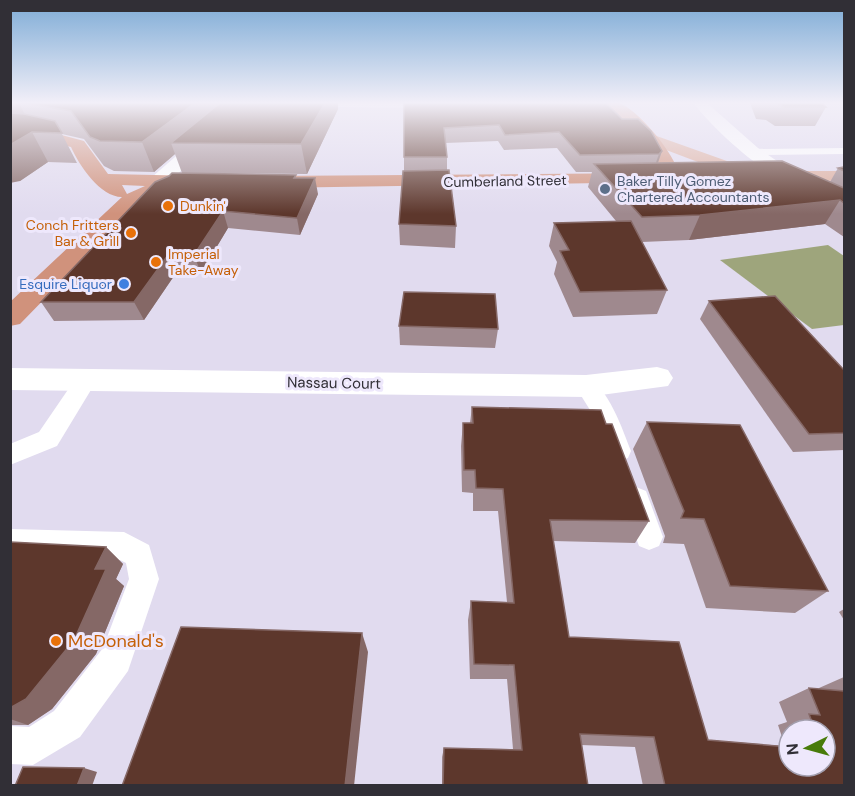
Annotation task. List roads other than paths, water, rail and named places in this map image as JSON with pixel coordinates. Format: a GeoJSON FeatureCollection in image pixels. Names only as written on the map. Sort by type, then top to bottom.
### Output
{"type":"FeatureCollection","features":[{"type":"Feature","properties":{"kind":"highway"},"geometry":{"type":"LineString","coordinates":[[63,140],[78,144],[100,179],[130,200]]}},
{"type":"Feature","properties":{"kind":"highway"},"geometry":{"type":"LineString","coordinates":[[652,140],[668,164],[668,169],[658,178]]}},
{"type":"Feature","properties":{"kind":"highway","name":"Cumberland Street"},"geometry":{"type":"LineString","coordinates":[[253,182],[658,178]]}},
{"type":"Feature","properties":{"kind":"highway"},"geometry":{"type":"LineString","coordinates":[[100,179],[215,182]]}},
{"type":"Feature","properties":{"kind":"highway"},"geometry":{"type":"LineString","coordinates":[[10,318],[130,200],[156,188],[192,183]]}},
{"type":"Feature","properties":{"kind":"main road"},"geometry":{"type":"LineString","coordinates":[[654,140],[749,176]]}},
{"type":"Feature","properties":{"kind":"main road"},"geometry":{"type":"LineString","coordinates":[[705,177],[844,176]]}},
{"type":"Feature","properties":{"kind":"main road","name":"Cumberland Street"},"geometry":{"type":"LineString","coordinates":[[658,178],[679,177]]}},
{"type":"Feature","properties":{"kind":"street"},"geometry":{"type":"LineString","coordinates":[[159,182],[205,140]]}},
{"type":"Feature","properties":{"kind":"street"},"geometry":{"type":"LineString","coordinates":[[739,140],[780,176],[813,195]]}},
{"type":"Feature","properties":{"kind":"street","name":"Nassau Court"},"geometry":{"type":"LineString","coordinates":[[10,379],[586,386],[657,378]]}},
{"type":"Feature","properties":{"kind":"lane"},"geometry":{"type":"LineString","coordinates":[[752,152],[844,151]]}},
{"type":"Feature","properties":{"kind":"lane"},"geometry":{"type":"LineString","coordinates":[[10,455],[48,439],[86,380]]}},
{"type":"Feature","properties":{"kind":"lane"},"geometry":{"type":"LineString","coordinates":[[586,386],[606,416],[649,537]]}},
{"type":"Feature","properties":{"kind":"lane"},"geometry":{"type":"LineString","coordinates":[[10,542],[124,546],[139,555],[144,579],[116,659],[67,724],[33,746],[10,745]]}},
{"type":"Feature","properties":{"kind":"place","name":"Baker Tilly Gomez Chartered Accountants"},"geometry":{"type":"Point","coordinates":[605,189]}},
{"type":"Feature","properties":{"kind":"place","name":"Dunkin'"},"geometry":{"type":"Point","coordinates":[168,206]}},
{"type":"Feature","properties":{"kind":"place","name":"Conch Fritters Bar & Grill"},"geometry":{"type":"Point","coordinates":[131,233]}},
{"type":"Feature","properties":{"kind":"place","name":"Imperial Take-Away"},"geometry":{"type":"Point","coordinates":[156,262]}},
{"type":"Feature","properties":{"kind":"place","name":"Esquire Liquor"},"geometry":{"type":"Point","coordinates":[124,284]}},
{"type":"Feature","properties":{"kind":"place","name":"McDonald's"},"geometry":{"type":"Point","coordinates":[56,641]}}]}
